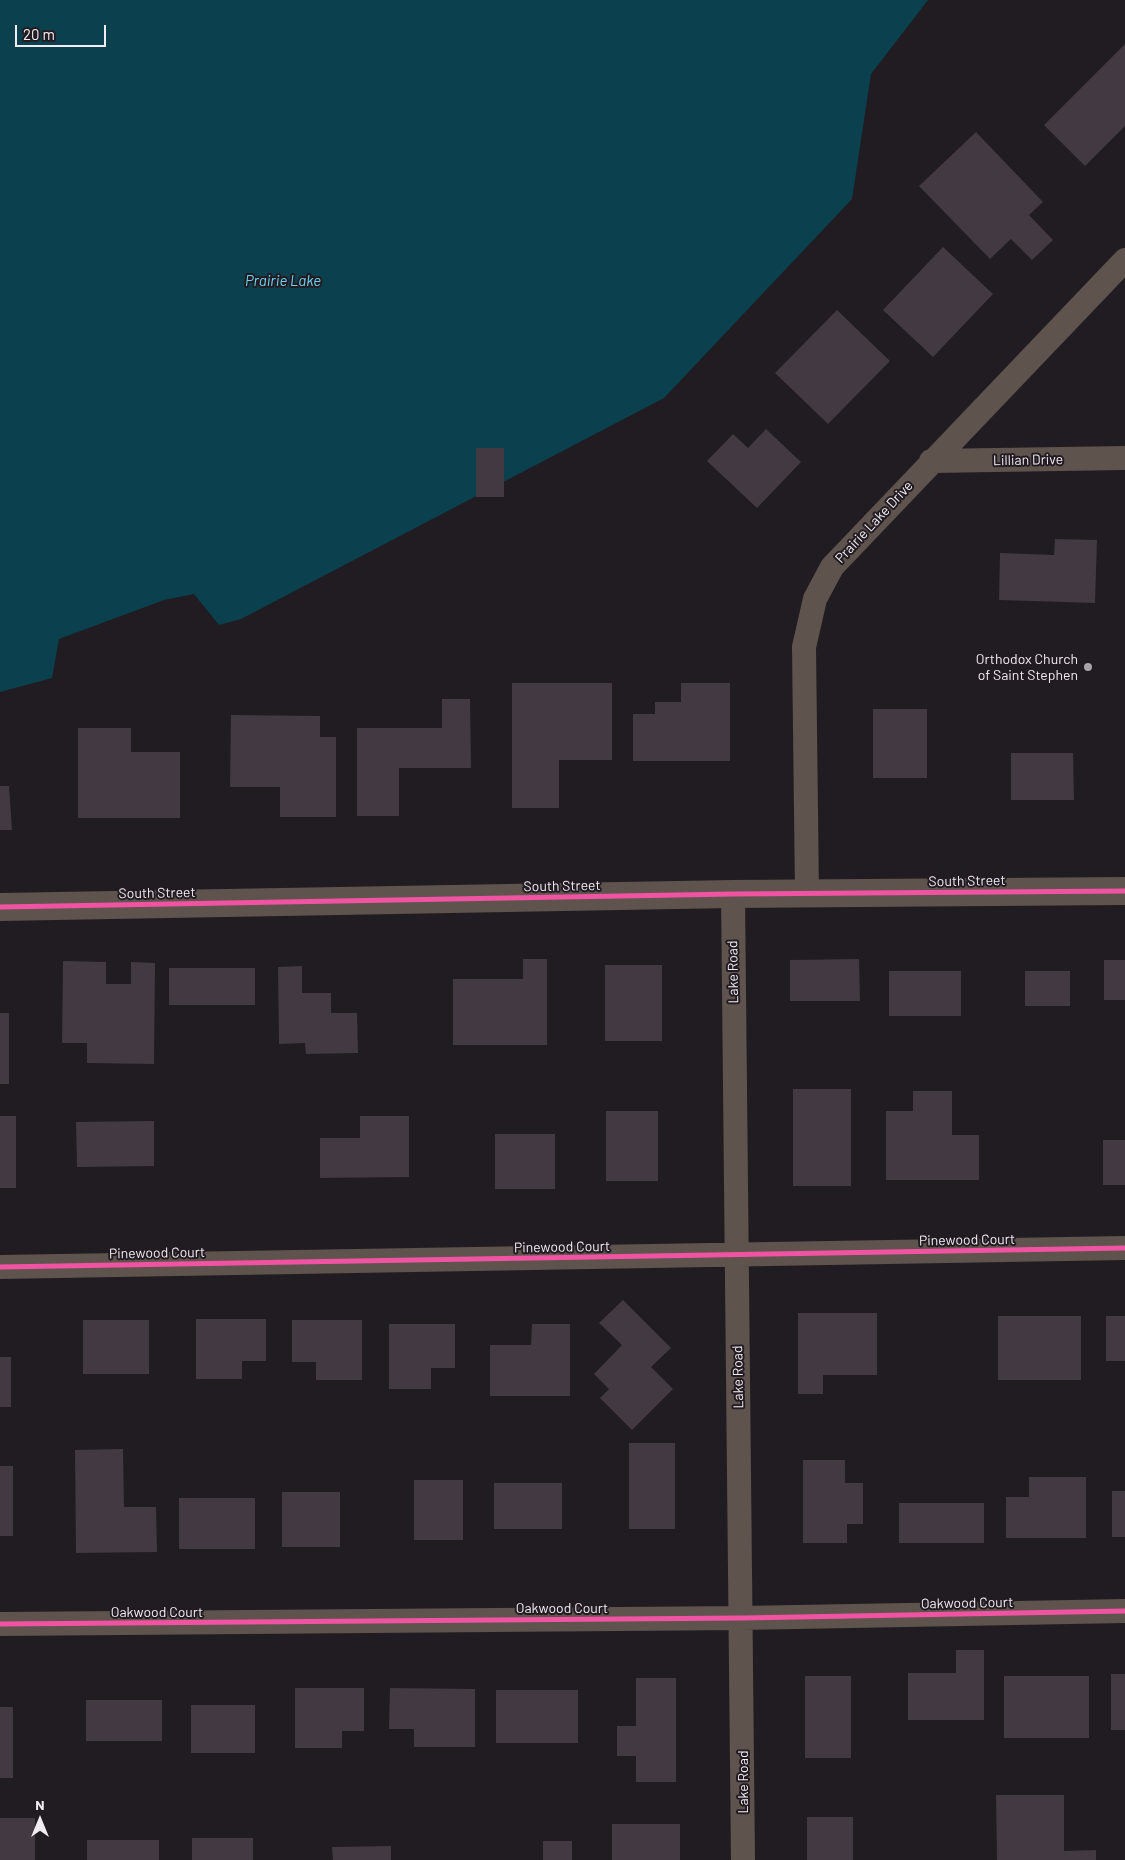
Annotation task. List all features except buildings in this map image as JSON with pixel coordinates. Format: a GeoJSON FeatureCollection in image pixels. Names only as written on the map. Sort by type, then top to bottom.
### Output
{"type":"FeatureCollection","features":[{"type":"Feature","properties":{"kind":"street","name":"Prairie Lake Drive"},"geometry":{"type":"LineString","coordinates":[[807,894],[804,647],[815,599],[832,567],[931,461],[1125,260]]}},
{"type":"Feature","properties":{"kind":"street","name":"Lillian Drive"},"geometry":{"type":"LineString","coordinates":[[931,461],[1125,458]]}},
{"type":"Feature","properties":{"kind":"street","name":"South Street"},"geometry":{"type":"LineString","coordinates":[[0,907],[733,894],[1125,891]]}},
{"type":"Feature","properties":{"kind":"street","name":"Lake Road"},"geometry":{"type":"LineString","coordinates":[[733,894],[742,1618],[743,1860]]}},
{"type":"Feature","properties":{"kind":"street","name":"Pinewood Court"},"geometry":{"type":"LineString","coordinates":[[0,1267],[1125,1248]]}},
{"type":"Feature","properties":{"kind":"street","name":"Oakwood Court"},"geometry":{"type":"LineString","coordinates":[[0,1624],[742,1618],[1125,1611]]}},
{"type":"Feature","properties":{"kind":"water","name":"Prairie Lake"},"geometry":{"type":"Polygon","coordinates":[[[0,0],[928,0],[871,74],[852,199],[664,398],[241,619],[219,625],[194,594],[164,600],[59,639],[52,678],[0,692],[0,0]]]}},
{"type":"Feature","properties":{"kind":"cycle path"},"geometry":{"type":"LineString","coordinates":[[0,907],[733,894],[1125,891]]}},
{"type":"Feature","properties":{"kind":"cycle path"},"geometry":{"type":"LineString","coordinates":[[0,1267],[1125,1248]]}},
{"type":"Feature","properties":{"kind":"cycle path"},"geometry":{"type":"LineString","coordinates":[[0,1624],[742,1618],[1125,1611]]}},
{"type":"Feature","properties":{"kind":"place","name":"Orthodox Church of Saint Stephen"},"geometry":{"type":"Point","coordinates":[1088,667]}}]}
